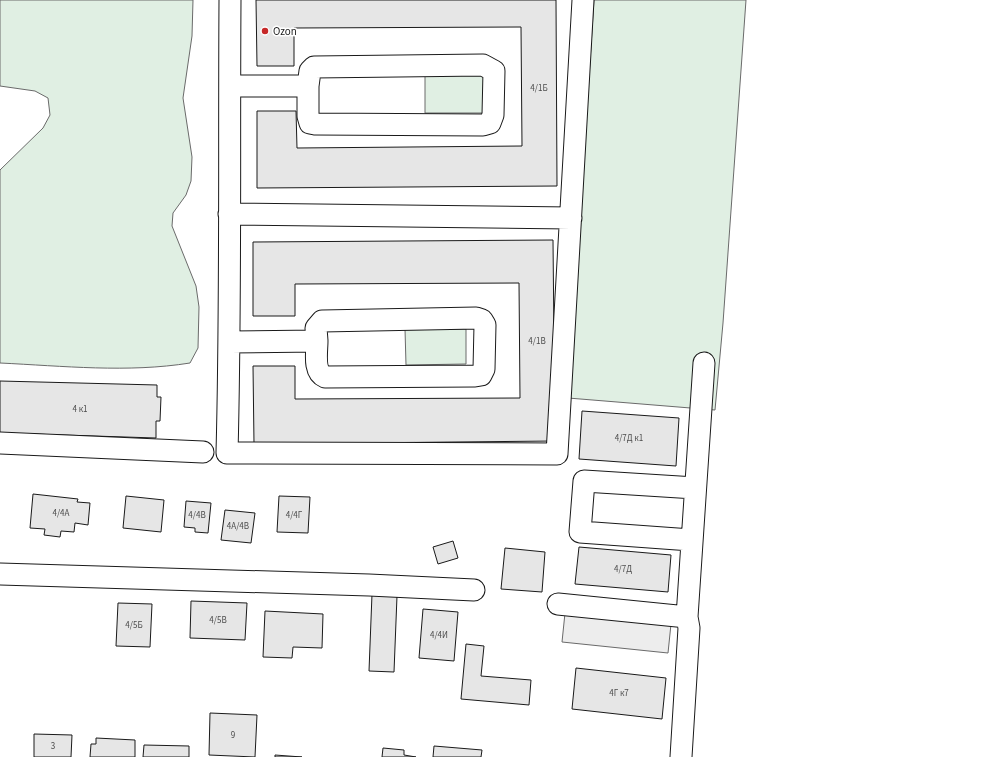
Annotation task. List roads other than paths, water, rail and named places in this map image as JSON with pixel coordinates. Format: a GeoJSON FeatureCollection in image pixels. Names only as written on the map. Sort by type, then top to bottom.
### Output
{"type":"FeatureCollection","features":[{"type":"Feature","properties":{"kind":"lane"},"geometry":{"type":"LineString","coordinates":[[230,0],[230,342],[227,453],[557,454],[582,0]]}},
{"type":"Feature","properties":{"kind":"lane"},"geometry":{"type":"LineString","coordinates":[[483,65],[494,71],[493,115],[490,123],[482,125],[315,124],[310,123],[308,116],[308,86],[310,71],[314,67],[483,65]]}},
{"type":"Feature","properties":{"kind":"lane"},"geometry":{"type":"LineString","coordinates":[[230,86],[308,86]]}},
{"type":"Feature","properties":{"kind":"lane"},"geometry":{"type":"LineString","coordinates":[[229,214],[571,218]]}},
{"type":"Feature","properties":{"kind":"lane"},"geometry":{"type":"LineString","coordinates":[[476,318],[482,320],[485,325],[484,369],[481,375],[475,376],[325,377],[321,375],[317,369],[317,341],[316,328],[322,321],[476,318]]}},
{"type":"Feature","properties":{"kind":"lane"},"geometry":{"type":"LineString","coordinates":[[230,342],[317,341]]}},
{"type":"Feature","properties":{"kind":"lane"},"geometry":{"type":"LineString","coordinates":[[681,757],[689,628],[687,617],[692,559],[691,540],[704,363]]}},
{"type":"Feature","properties":{"kind":"lane"},"geometry":{"type":"LineString","coordinates":[[0,443],[203,452]]}},
{"type":"Feature","properties":{"kind":"lane"},"geometry":{"type":"LineString","coordinates":[[691,540],[580,532],[584,480],[695,488]]}},
{"type":"Feature","properties":{"kind":"lane"},"geometry":{"type":"LineString","coordinates":[[0,574],[369,585],[474,590]]}},
{"type":"Feature","properties":{"kind":"lane"},"geometry":{"type":"LineString","coordinates":[[558,604],[687,617]]}},
{"type":"Feature","properties":{"kind":"place","name":"Ozon"},"geometry":{"type":"Point","coordinates":[265,31]}}]}
